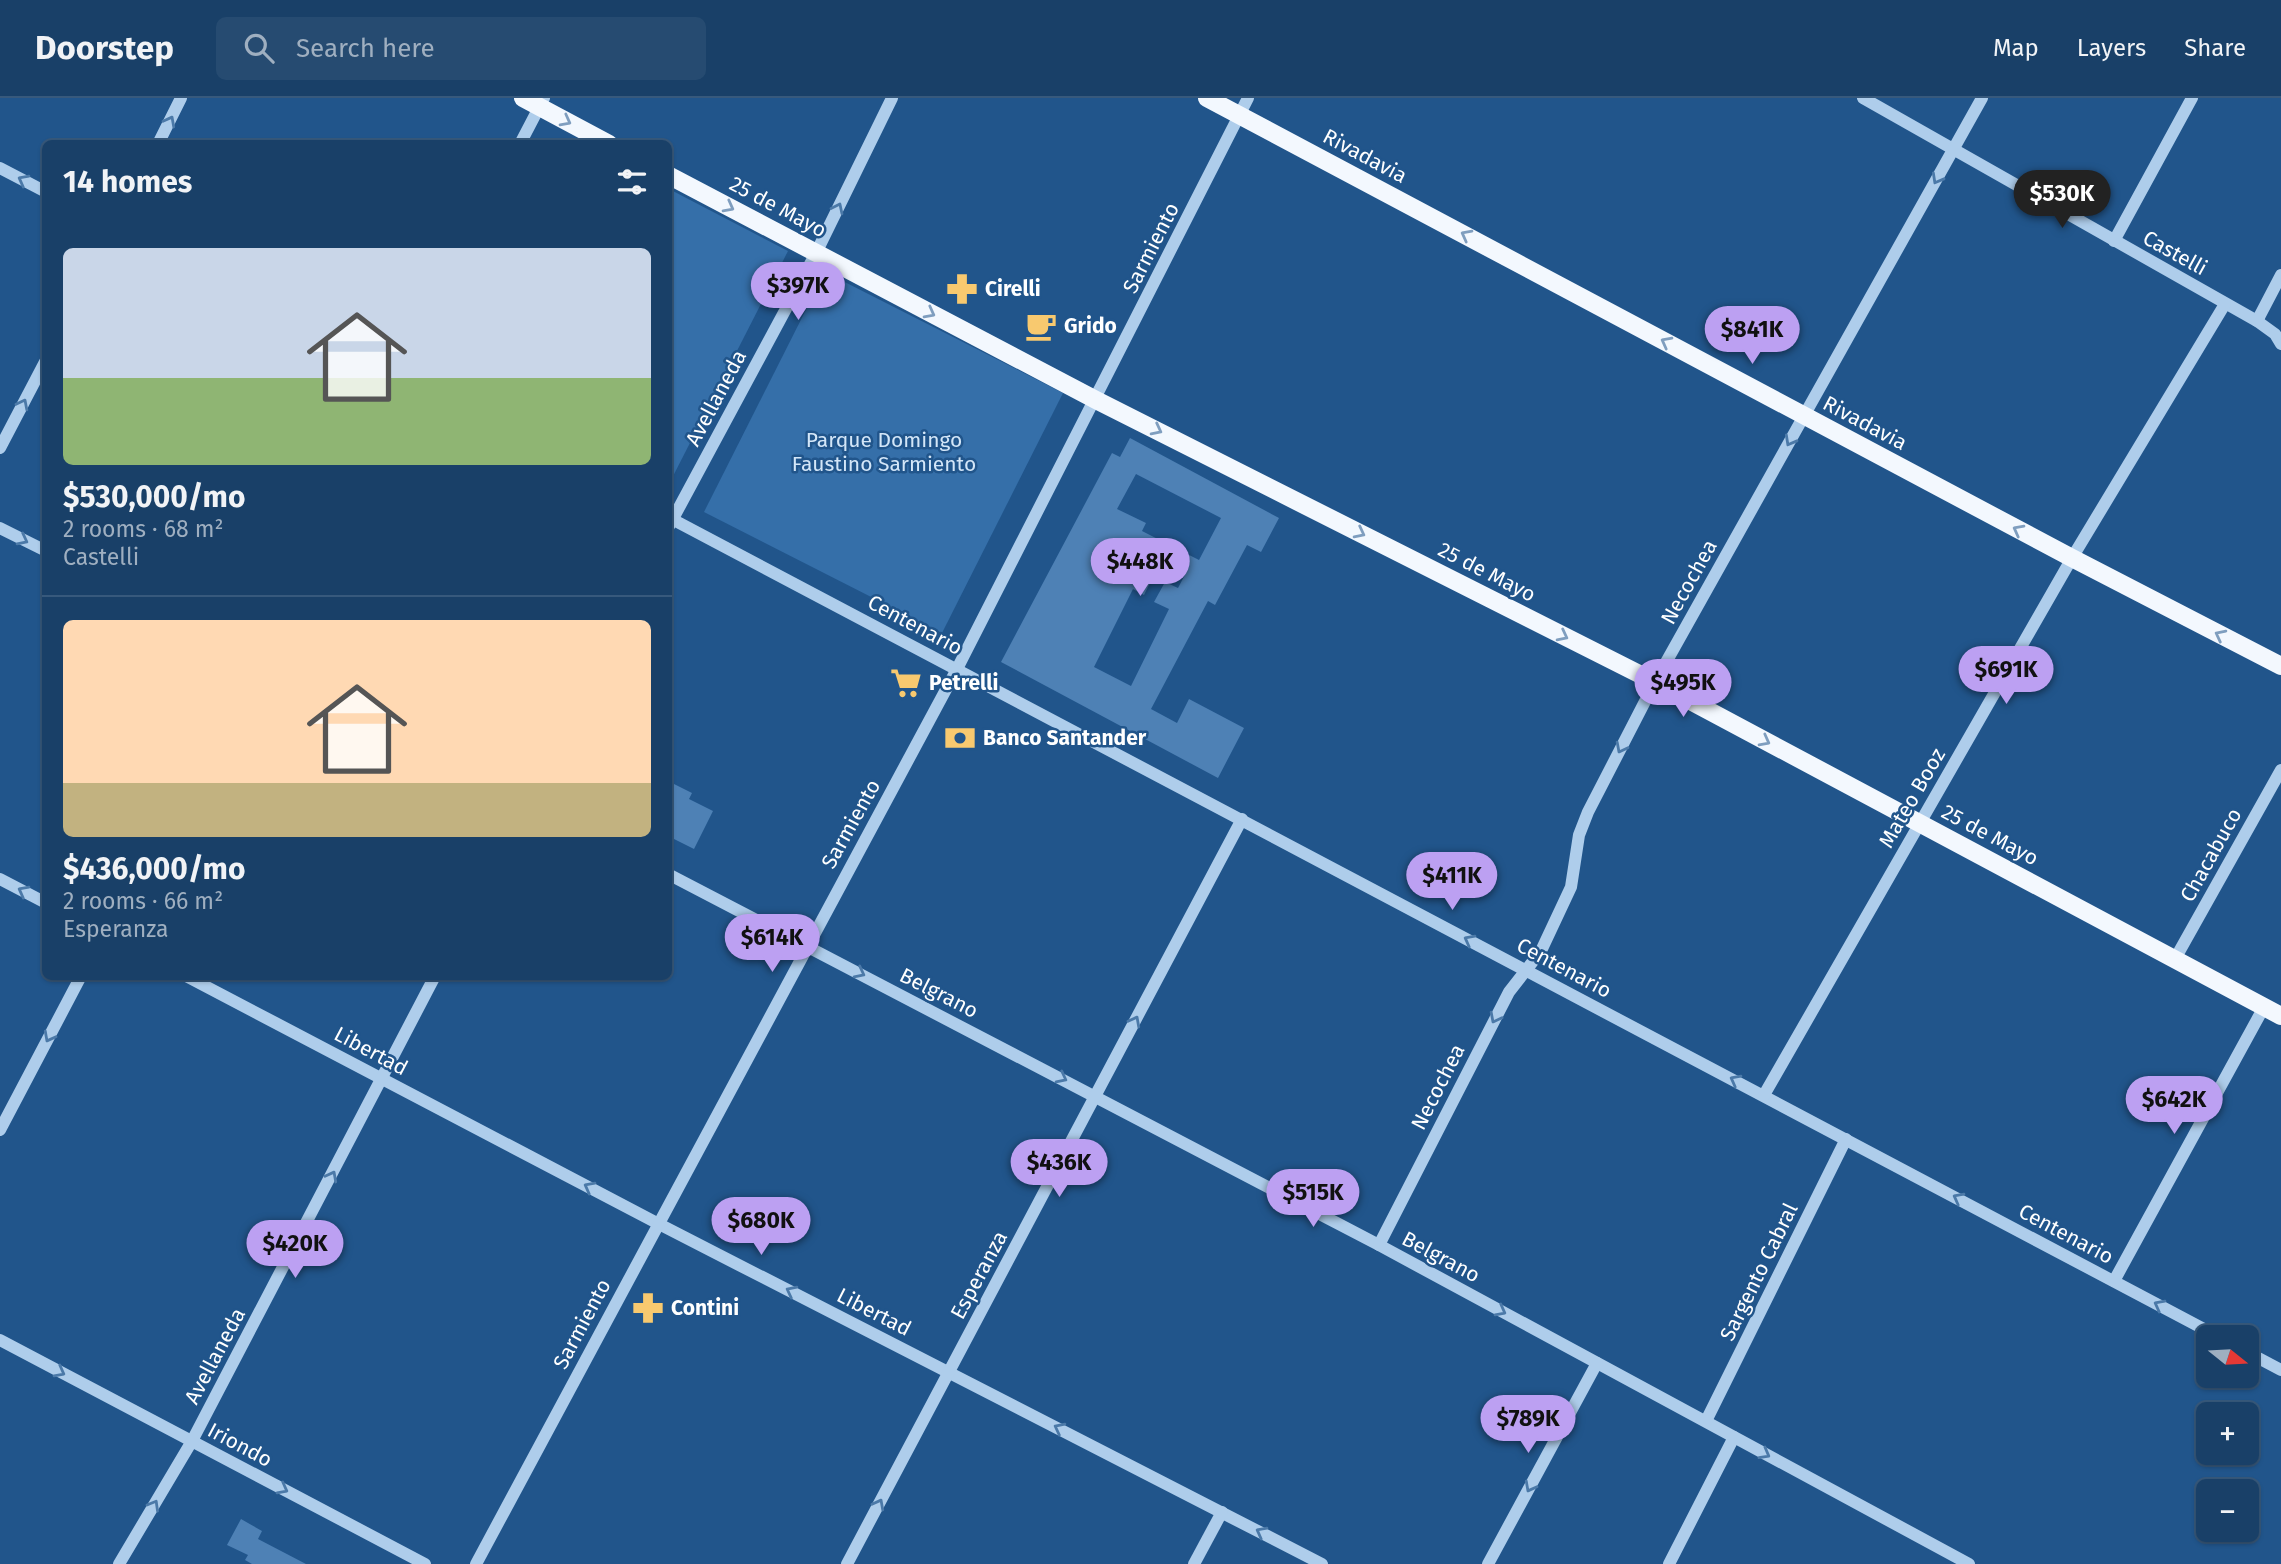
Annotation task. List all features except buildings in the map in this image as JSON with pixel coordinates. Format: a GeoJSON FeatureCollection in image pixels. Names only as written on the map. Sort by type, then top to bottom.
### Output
{"type":"FeatureCollection","features":[{"type":"Feature","properties":{"kind":"main road"},"geometry":{"type":"LineString","coordinates":[[523,98],[541,102],[603,140]]}},
{"type":"Feature","properties":{"kind":"main road","name":"Rivadavia"},"geometry":{"type":"LineString","coordinates":[[1208,98],[2072,558],[2281,666]]}},
{"type":"Feature","properties":{"kind":"main road","name":"25 de Mayo"},"geometry":{"type":"LineString","coordinates":[[672,177],[1096,400],[1655,682],[2281,1016]]}},
{"type":"Feature","properties":{"kind":"street"},"geometry":{"type":"LineString","coordinates":[[160,140],[181,98]]}},
{"type":"Feature","properties":{"kind":"street","name":"Avellaneda"},"geometry":{"type":"LineString","coordinates":[[672,518],[816,253],[892,98]]}},
{"type":"Feature","properties":{"kind":"street","name":"Sarmiento"},"geometry":{"type":"LineString","coordinates":[[477,1564],[657,1223],[957,669],[1248,98]]}},
{"type":"Feature","properties":{"kind":"street","name":"Castelli"},"geometry":{"type":"LineString","coordinates":[[1863,98],[2257,321],[2275,334],[2281,344]]}},
{"type":"Feature","properties":{"kind":"street","name":"Necochea"},"geometry":{"type":"LineString","coordinates":[[1379,1245],[1509,992],[1541,951],[1571,887],[1579,835],[1587,811],[1655,682],[1982,98]]}},
{"type":"Feature","properties":{"kind":"street"},"geometry":{"type":"LineString","coordinates":[[2114,241],[2192,98]]}},
{"type":"Feature","properties":{"kind":"street"},"geometry":{"type":"LineString","coordinates":[[522,140],[541,102]]}},
{"type":"Feature","properties":{"kind":"street"},"geometry":{"type":"LineString","coordinates":[[0,168],[42,190]]}},
{"type":"Feature","properties":{"kind":"street"},"geometry":{"type":"LineString","coordinates":[[2257,321],[2281,275]]}},
{"type":"Feature","properties":{"kind":"street","name":"Mateo Booz"},"geometry":{"type":"LineString","coordinates":[[1764,1096],[2072,558],[2225,304]]}},
{"type":"Feature","properties":{"kind":"street"},"geometry":{"type":"LineString","coordinates":[[0,448],[42,367]]}},
{"type":"Feature","properties":{"kind":"street","name":"Centenario"},"geometry":{"type":"LineString","coordinates":[[672,523],[957,669],[2196,1325]]}},
{"type":"Feature","properties":{"kind":"street"},"geometry":{"type":"LineString","coordinates":[[0,528],[42,549]]}},
{"type":"Feature","properties":{"kind":"street","name":"Chacabuco"},"geometry":{"type":"LineString","coordinates":[[2175,960],[2281,770]]}},
{"type":"Feature","properties":{"kind":"street","name":"Esperanza"},"geometry":{"type":"LineString","coordinates":[[847,1564],[1242,819]]}},
{"type":"Feature","properties":{"kind":"street","name":"Belgrano"},"geometry":{"type":"LineString","coordinates":[[672,876],[1379,1245],[1969,1564]]}},
{"type":"Feature","properties":{"kind":"street"},"geometry":{"type":"LineString","coordinates":[[0,879],[42,901]]}},
{"type":"Feature","properties":{"kind":"street"},"geometry":{"type":"LineString","coordinates":[[0,1130],[79,980]]}},
{"type":"Feature","properties":{"kind":"street","name":"Libertad"},"geometry":{"type":"LineString","coordinates":[[194,980],[657,1223],[1322,1564]]}},
{"type":"Feature","properties":{"kind":"street","name":"Avellaneda"},"geometry":{"type":"LineString","coordinates":[[119,1564],[192,1441],[434,980]]}},
{"type":"Feature","properties":{"kind":"street"},"geometry":{"type":"LineString","coordinates":[[2114,1281],[2264,1007]]}},
{"type":"Feature","properties":{"kind":"street","name":"Sargento Cabral"},"geometry":{"type":"LineString","coordinates":[[1706,1422],[1846,1139]]}},
{"type":"Feature","properties":{"kind":"street","name":"Iriondo"},"geometry":{"type":"LineString","coordinates":[[0,1340],[425,1564]]}},
{"type":"Feature","properties":{"kind":"street"},"geometry":{"type":"LineString","coordinates":[[2259,1358],[2281,1370]]}},
{"type":"Feature","properties":{"kind":"street"},"geometry":{"type":"LineString","coordinates":[[1488,1564],[1597,1363]]}},
{"type":"Feature","properties":{"kind":"street"},"geometry":{"type":"LineString","coordinates":[[1669,1564],[1734,1437]]}},
{"type":"Feature","properties":{"kind":"street"},"geometry":{"type":"LineString","coordinates":[[1194,1564],[1222,1512]]}},
{"type":"Feature","properties":{"kind":"green space"},"geometry":{"type":"Polygon","coordinates":[[[672,191],[788,251],[672,478],[672,191]]]}},
{"type":"Feature","properties":{"kind":"green space","name":"Parque Domingo Faustino Sarmiento"},"geometry":{"type":"Polygon","coordinates":[[[825,272],[1063,393],[942,633],[704,512],[825,272]]]}},
{"type":"Feature","properties":{"kind":"place","name":"Cirelli"},"geometry":{"type":"Point","coordinates":[962,289]}},
{"type":"Feature","properties":{"kind":"place","name":"Grido"},"geometry":{"type":"Point","coordinates":[1041,326]}},
{"type":"Feature","properties":{"kind":"place","name":"Petrelli"},"geometry":{"type":"Point","coordinates":[906,683]}},
{"type":"Feature","properties":{"kind":"place","name":"Banco Santander"},"geometry":{"type":"Point","coordinates":[960,738]}},
{"type":"Feature","properties":{"kind":"place","name":"Contini"},"geometry":{"type":"Point","coordinates":[648,1308]}}]}
